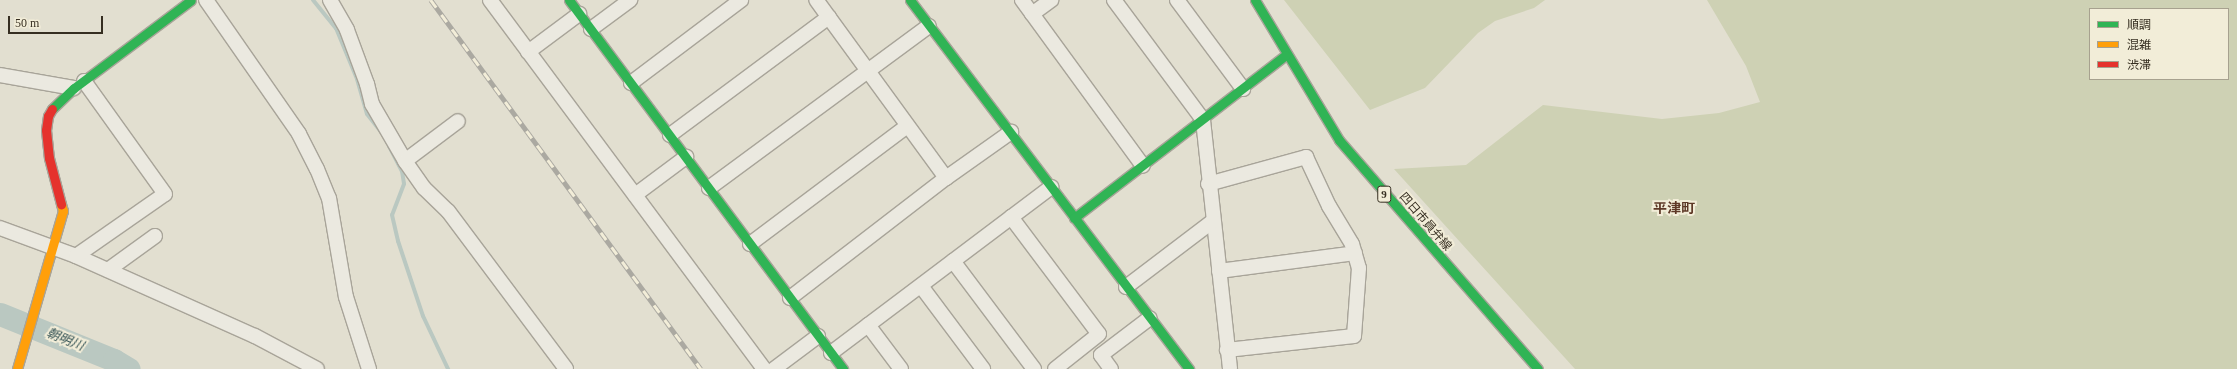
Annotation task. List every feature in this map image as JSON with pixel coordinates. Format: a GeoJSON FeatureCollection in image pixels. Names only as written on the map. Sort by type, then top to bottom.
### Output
{"type":"FeatureCollection","features":[{"type":"Feature","properties":{"kind":"street"},"geometry":{"type":"LineString","coordinates":[[16,369],[40,288],[50,246],[60,227],[63,211],[49,158],[46,130],[48,116],[55,105],[79,85],[191,0]]}},
{"type":"Feature","properties":{"kind":"street"},"geometry":{"type":"LineString","coordinates":[[206,0],[299,134],[317,169],[329,198],[346,298],[369,369]]}},
{"type":"Feature","properties":{"kind":"street"},"geometry":{"type":"LineString","coordinates":[[330,0],[347,30],[367,84],[372,104],[405,161],[424,188],[448,211],[566,369]]}},
{"type":"Feature","properties":{"kind":"street"},"geometry":{"type":"LineString","coordinates":[[490,0],[764,369]]}},
{"type":"Feature","properties":{"kind":"street"},"geometry":{"type":"LineString","coordinates":[[569,0],[843,369]]}},
{"type":"Feature","properties":{"kind":"street"},"geometry":{"type":"LineString","coordinates":[[591,29],[630,0]]}},
{"type":"Feature","properties":{"kind":"street"},"geometry":{"type":"LineString","coordinates":[[631,83],[741,0]]}},
{"type":"Feature","properties":{"kind":"street"},"geometry":{"type":"LineString","coordinates":[[816,0],[870,71],[907,126],[946,178]]}},
{"type":"Feature","properties":{"kind":"street"},"geometry":{"type":"LineString","coordinates":[[910,0],[1189,369]]}},
{"type":"Feature","properties":{"kind":"street"},"geometry":{"type":"LineString","coordinates":[[1022,0],[1144,166]]}},
{"type":"Feature","properties":{"kind":"street"},"geometry":{"type":"LineString","coordinates":[[1032,14],[1051,0]]}},
{"type":"Feature","properties":{"kind":"street"},"geometry":{"type":"LineString","coordinates":[[1114,0],[1203,120],[1208,184],[1230,369]]}},
{"type":"Feature","properties":{"kind":"street"},"geometry":{"type":"LineString","coordinates":[[1177,0],[1243,89]]}},
{"type":"Feature","properties":{"kind":"street","name":"四日市員弁線"},"geometry":{"type":"LineString","coordinates":[[1255,0],[1286,55],[1339,140],[1538,369]]}},
{"type":"Feature","properties":{"kind":"street"},"geometry":{"type":"LineString","coordinates":[[528,52],[579,14]]}},
{"type":"Feature","properties":{"kind":"street"},"geometry":{"type":"LineString","coordinates":[[670,136],[830,17]]}},
{"type":"Feature","properties":{"kind":"street"},"geometry":{"type":"LineString","coordinates":[[709,188],[930,26]]}},
{"type":"Feature","properties":{"kind":"street"},"geometry":{"type":"LineString","coordinates":[[1074,218],[1144,166],[1286,55]]}},
{"type":"Feature","properties":{"kind":"street"},"geometry":{"type":"LineString","coordinates":[[0,75],[79,85],[165,194],[76,256]]}},
{"type":"Feature","properties":{"kind":"street"},"geometry":{"type":"LineString","coordinates":[[405,161],[458,121]]}},
{"type":"Feature","properties":{"kind":"street"},"geometry":{"type":"LineString","coordinates":[[750,244],[907,126]]}},
{"type":"Feature","properties":{"kind":"street"},"geometry":{"type":"LineString","coordinates":[[790,298],[946,178],[1010,132]]}},
{"type":"Feature","properties":{"kind":"street"},"geometry":{"type":"LineString","coordinates":[[635,195],[686,157]]}},
{"type":"Feature","properties":{"kind":"street"},"geometry":{"type":"LineString","coordinates":[[1208,184],[1306,158],[1355,253],[1359,268],[1354,336],[1227,350]]}},
{"type":"Feature","properties":{"kind":"street"},"geometry":{"type":"LineString","coordinates":[[831,353],[1051,187]]}},
{"type":"Feature","properties":{"kind":"street"},"geometry":{"type":"LineString","coordinates":[[1010,217],[1100,334],[1055,369]]}},
{"type":"Feature","properties":{"kind":"street"},"geometry":{"type":"LineString","coordinates":[[1126,287],[1213,221]]}},
{"type":"Feature","properties":{"kind":"street"},"geometry":{"type":"LineString","coordinates":[[0,228],[76,256],[108,270],[254,336],[317,369]]}},
{"type":"Feature","properties":{"kind":"street"},"geometry":{"type":"LineString","coordinates":[[108,270],[155,236]]}},
{"type":"Feature","properties":{"kind":"street"},"geometry":{"type":"LineString","coordinates":[[1219,271],[1355,253]]}},
{"type":"Feature","properties":{"kind":"street"},"geometry":{"type":"LineString","coordinates":[[953,260],[1034,369]]}},
{"type":"Feature","properties":{"kind":"street"},"geometry":{"type":"LineString","coordinates":[[921,286],[983,369]]}},
{"type":"Feature","properties":{"kind":"street"},"geometry":{"type":"LineString","coordinates":[[1111,369],[1101,356],[1150,318]]}},
{"type":"Feature","properties":{"kind":"street"},"geometry":{"type":"LineString","coordinates":[[868,325],[901,369]]}},
{"type":"Feature","properties":{"kind":"street"},"geometry":{"type":"LineString","coordinates":[[774,369],[818,336]]}},
{"type":"Feature","properties":{"kind":"green space"},"geometry":{"type":"Polygon","coordinates":[[[1284,0],[1545,0],[1534,8],[1495,21],[1478,33],[1425,88],[1370,110],[1284,0]]]}},
{"type":"Feature","properties":{"kind":"green space"},"geometry":{"type":"Polygon","coordinates":[[[1707,0],[2237,0],[2237,369],[1575,369],[1394,169],[1466,165],[1543,105],[1662,119],[1719,113],[1760,102],[1746,66],[1707,0]]]}},
{"type":"Feature","properties":{"kind":"waterway"},"geometry":{"type":"LineString","coordinates":[[313,0],[336,28],[357,79],[367,114],[381,132]]}},
{"type":"Feature","properties":{"kind":"waterway"},"geometry":{"type":"LineString","coordinates":[[389,146],[402,171],[404,184],[392,215],[398,241],[423,316],[448,369]]}},
{"type":"Feature","properties":{"kind":"waterway","name":"朝明川"},"geometry":{"type":"LineString","coordinates":[[0,314],[114,360],[129,369]]}},
{"type":"Feature","properties":{"kind":"railway"},"geometry":{"type":"LineString","coordinates":[[431,0],[701,369]]}},
{"type":"Feature","properties":{"kind":"traffic: fast"},"geometry":{"type":"LineString","coordinates":[[52,109],[74,88],[191,0]]}},
{"type":"Feature","properties":{"kind":"traffic: fast"},"geometry":{"type":"LineString","coordinates":[[569,0],[843,369]]}},
{"type":"Feature","properties":{"kind":"traffic: fast"},"geometry":{"type":"LineString","coordinates":[[910,0],[1189,369]]}},
{"type":"Feature","properties":{"kind":"traffic: fast"},"geometry":{"type":"LineString","coordinates":[[1255,0],[1339,140],[1538,369]]}},
{"type":"Feature","properties":{"kind":"traffic: fast"},"geometry":{"type":"LineString","coordinates":[[1074,218],[1286,55]]}},
{"type":"Feature","properties":{"kind":"traffic: slow"},"geometry":{"type":"LineString","coordinates":[[17,369],[63,211],[61,204]]}},
{"type":"Feature","properties":{"kind":"traffic: jam"},"geometry":{"type":"LineString","coordinates":[[52,109],[48,116],[46,130],[49,158],[61,204]]}},
{"type":"Feature","properties":{"kind":"district","name":"平津町"},"geometry":{"type":"Point","coordinates":[1674,209]}}]}
